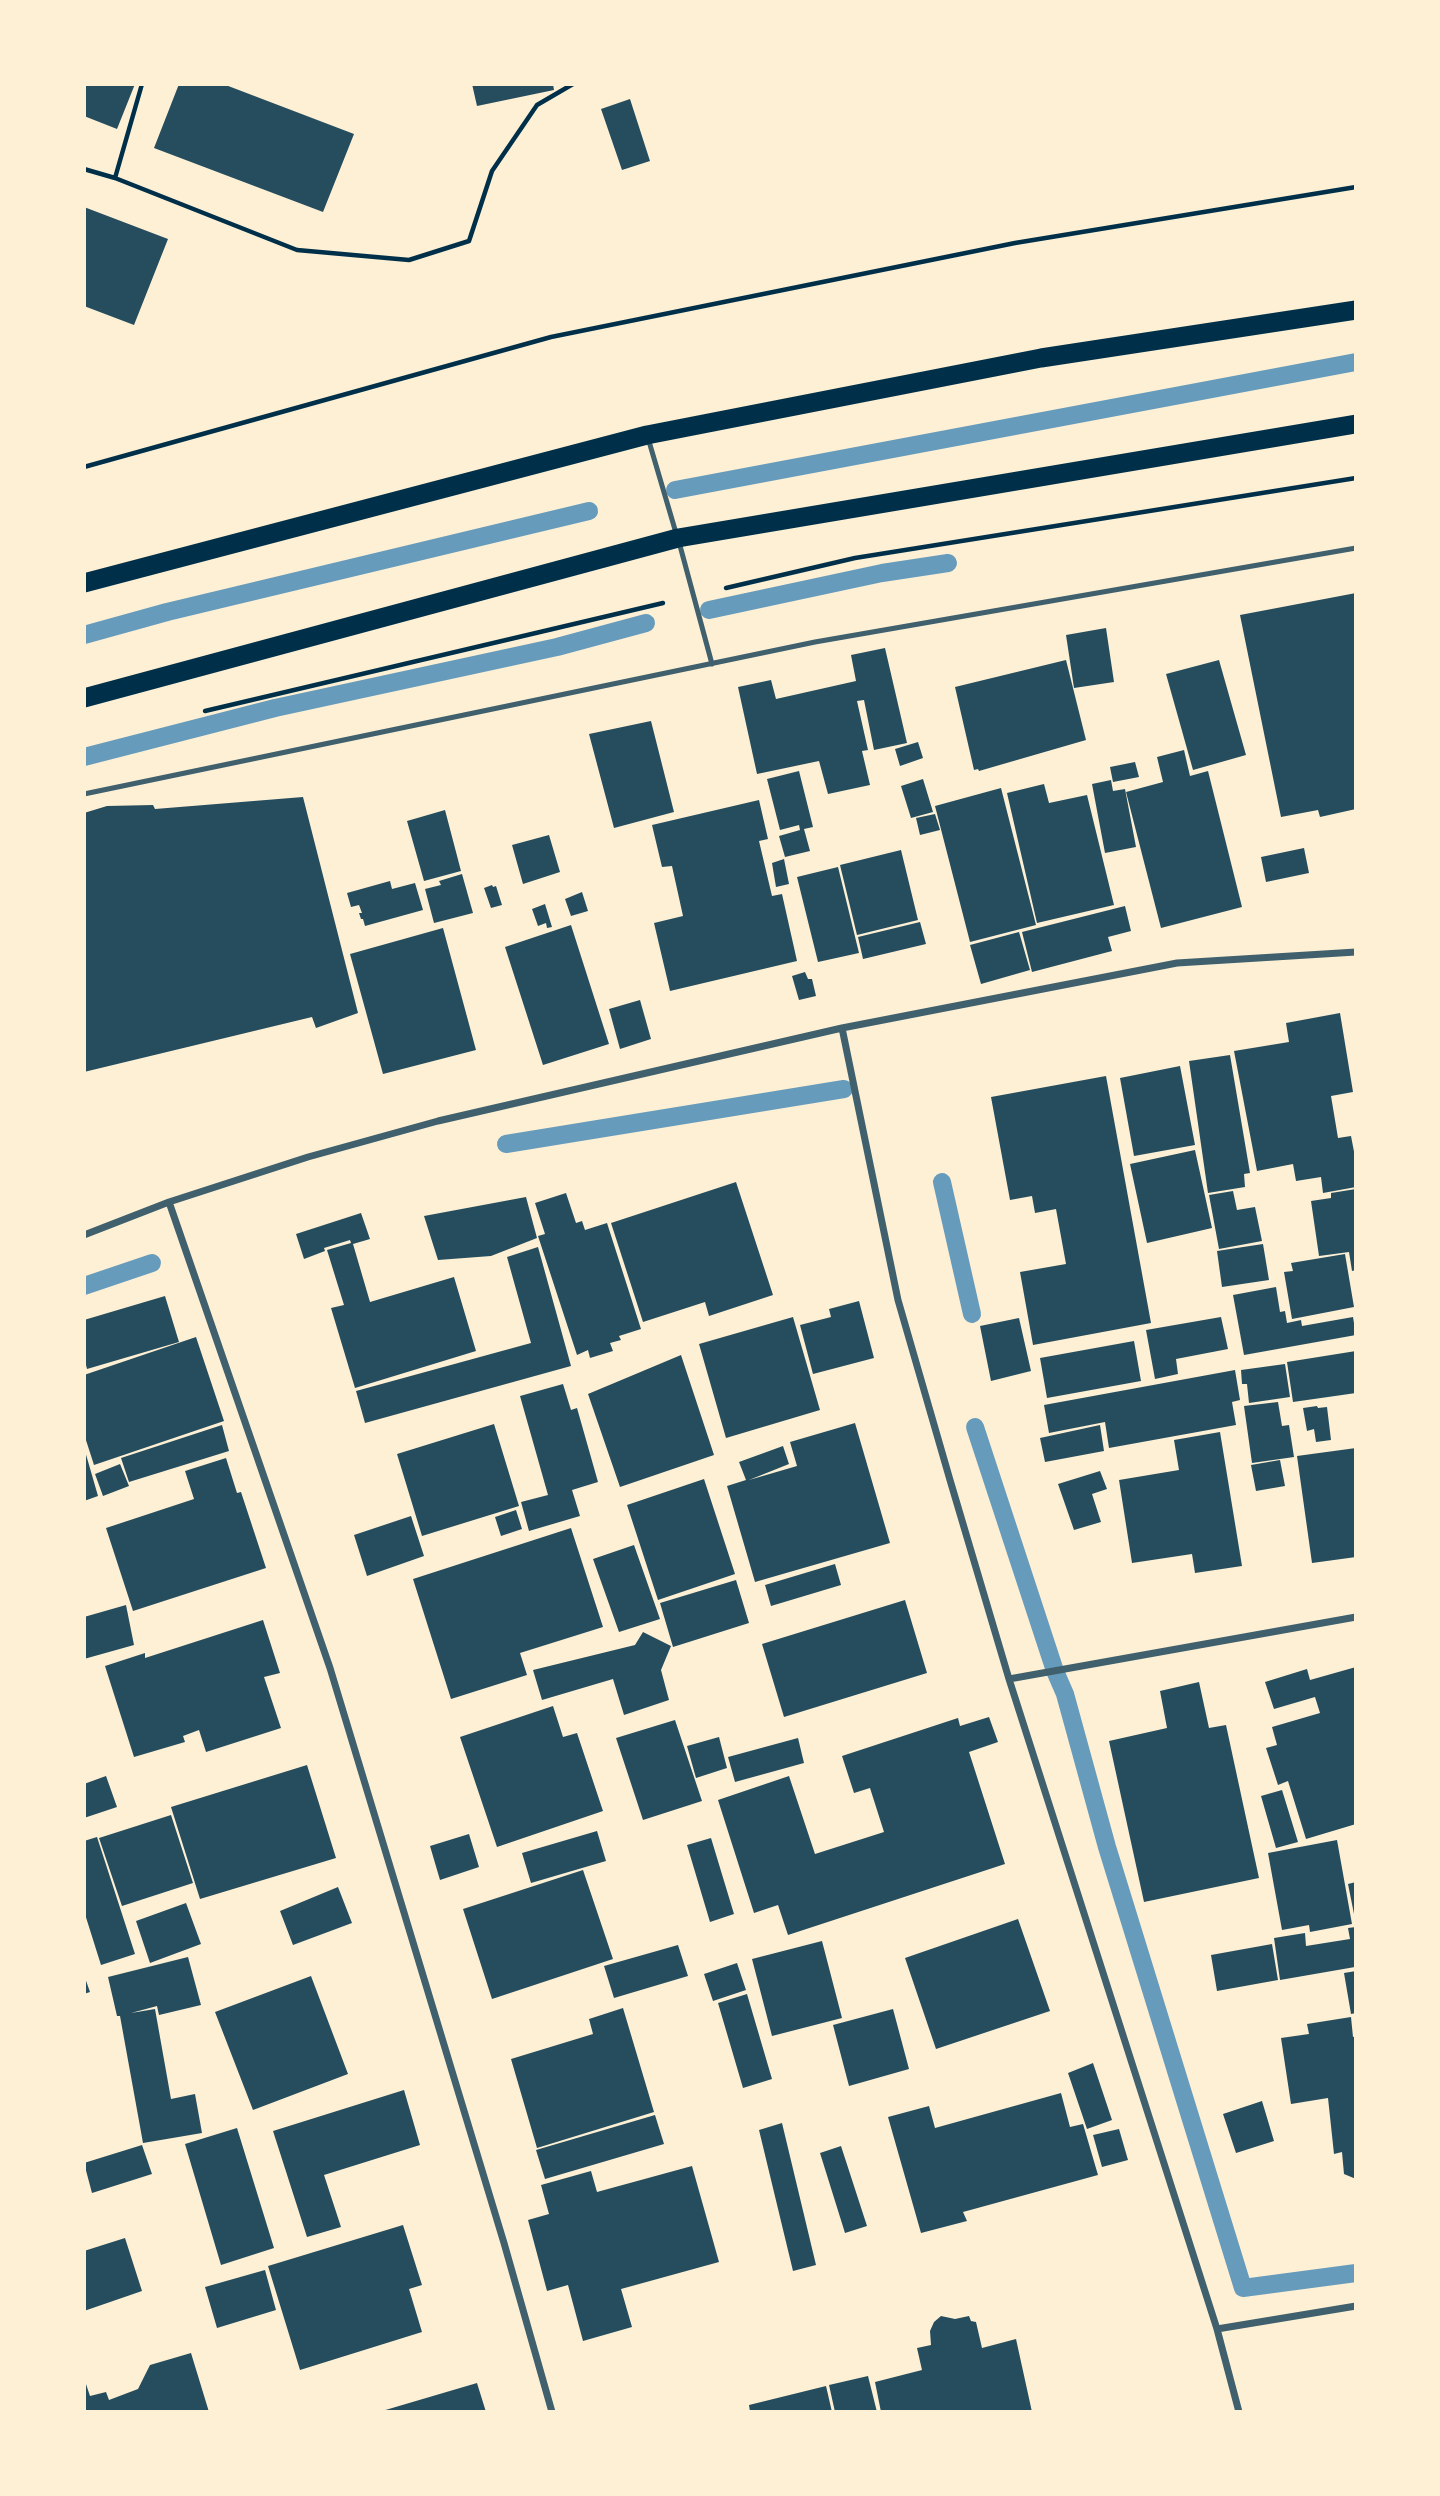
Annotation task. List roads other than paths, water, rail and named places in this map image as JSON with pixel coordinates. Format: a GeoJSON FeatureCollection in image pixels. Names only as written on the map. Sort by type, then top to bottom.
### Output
{"type":"FeatureCollection","features":[{"type":"Feature","properties":{"kind":"highway"},"geometry":{"type":"LineString","coordinates":[[84,583],[647,435],[1041,358],[1356,310]]}},
{"type":"Feature","properties":{"kind":"highway"},"geometry":{"type":"LineString","coordinates":[[84,698],[678,538],[1356,424]]}},
{"type":"Feature","properties":{"kind":"street"},"geometry":{"type":"LineString","coordinates":[[84,1235],[169,1202],[308,1157],[438,1121],[842,1028],[1177,963],[1356,952]]}},
{"type":"Feature","properties":{"kind":"street"},"geometry":{"type":"LineString","coordinates":[[842,1028],[898,1300],[1009,1679],[1217,2329],[1239,2412]]}},
{"type":"Feature","properties":{"kind":"street"},"geometry":{"type":"LineString","coordinates":[[169,1202],[330,1668],[492,2203],[552,2412]]}},
{"type":"Feature","properties":{"kind":"street"},"geometry":{"type":"LineString","coordinates":[[1009,1679],[1356,1617]]}},
{"type":"Feature","properties":{"kind":"street"},"geometry":{"type":"LineString","coordinates":[[1217,2329],[1356,2306]]}},
{"type":"Feature","properties":{"kind":"lane"},"geometry":{"type":"LineString","coordinates":[[647,435],[712,664]]}},
{"type":"Feature","properties":{"kind":"lane"},"geometry":{"type":"LineString","coordinates":[[84,794],[814,642],[1356,548]]}},
{"type":"Feature","properties":{"kind":"waterway"},"geometry":{"type":"LineString","coordinates":[[675,490],[1356,362]]}},
{"type":"Feature","properties":{"kind":"waterway"},"geometry":{"type":"LineString","coordinates":[[84,635],[167,612],[589,511]]}},
{"type":"Feature","properties":{"kind":"waterway"},"geometry":{"type":"LineString","coordinates":[[709,610],[882,573],[948,563]]}},
{"type":"Feature","properties":{"kind":"waterway"},"geometry":{"type":"LineString","coordinates":[[84,757],[275,708],[557,647],[646,623]]}},
{"type":"Feature","properties":{"kind":"waterway"},"geometry":{"type":"LineString","coordinates":[[506,1144],[844,1089]]}},
{"type":"Feature","properties":{"kind":"waterway"},"geometry":{"type":"LineString","coordinates":[[942,1182],[972,1314]]}},
{"type":"Feature","properties":{"kind":"waterway"},"geometry":{"type":"LineString","coordinates":[[84,1286],[152,1263]]}},
{"type":"Feature","properties":{"kind":"waterway"},"geometry":{"type":"LineString","coordinates":[[975,1427],[1055,1671],[1065,1694],[1107,1847],[1243,2288],[1356,2273]]}}]}
